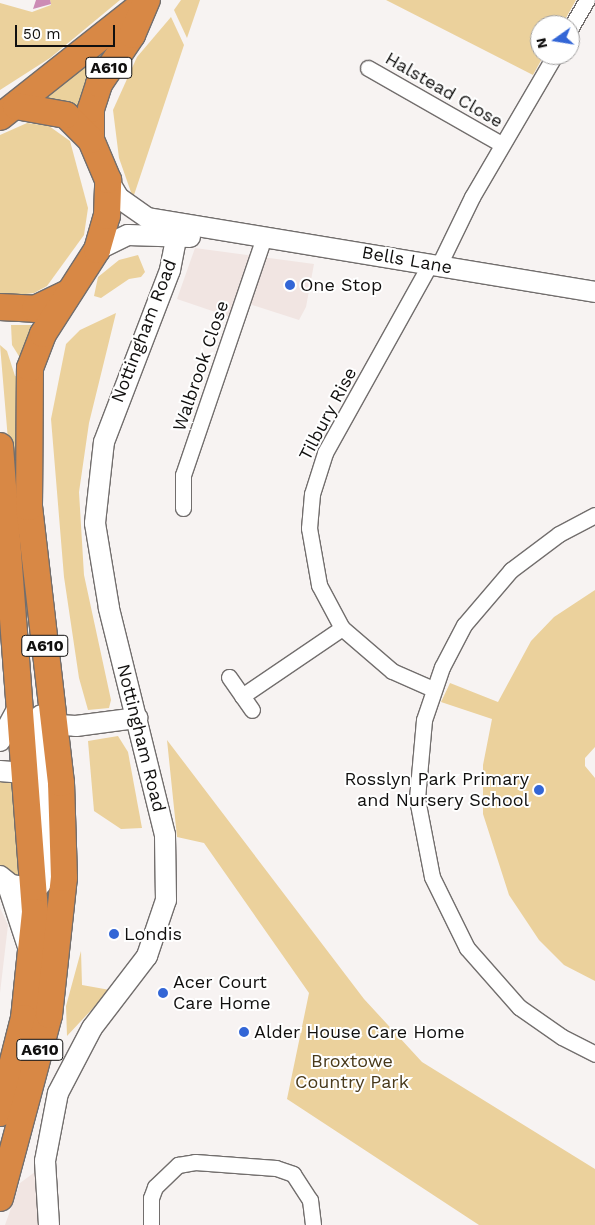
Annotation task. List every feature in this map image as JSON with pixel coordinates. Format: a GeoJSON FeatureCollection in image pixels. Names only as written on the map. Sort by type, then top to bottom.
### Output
{"type":"FeatureCollection","features":[{"type":"Feature","properties":{"kind":"highway","name":"A610"},"geometry":{"type":"LineString","coordinates":[[8,111],[146,1]]}},
{"type":"Feature","properties":{"kind":"highway","name":"A610"},"geometry":{"type":"LineString","coordinates":[[91,140],[91,109],[99,84],[132,36],[146,1]]}},
{"type":"Feature","properties":{"kind":"highway","name":"A610"},"geometry":{"type":"LineString","coordinates":[[0,1113],[24,1018],[32,959],[34,888],[44,777],[35,718],[36,567],[26,455],[30,368],[36,346],[66,294],[96,250],[107,216],[108,180],[91,140],[66,115],[8,111]]}},
{"type":"Feature","properties":{"kind":"highway","name":"A610"},"geometry":{"type":"LineString","coordinates":[[0,307],[35,310],[66,294]]}},
{"type":"Feature","properties":{"kind":"highway","name":"A610"},"geometry":{"type":"LineString","coordinates":[[0,446],[62,928],[48,1015],[0,1198]]}},
{"type":"Feature","properties":{"kind":"street"},"geometry":{"type":"LineString","coordinates":[[578,15],[587,0]]}},
{"type":"Feature","properties":{"kind":"street","name":"Tilbury Rise"},"geometry":{"type":"LineString","coordinates":[[433,689],[386,667],[342,628],[324,595],[313,562],[309,528],[312,494],[325,453],[447,243],[501,144],[549,65]]}},
{"type":"Feature","properties":{"kind":"street","name":"Halstead Close"},"geometry":{"type":"LineString","coordinates":[[368,68],[501,144]]}},
{"type":"Feature","properties":{"kind":"street","name":"Bells Lane"},"geometry":{"type":"LineString","coordinates":[[108,180],[119,198],[148,218],[219,233],[264,237],[595,292]]}},
{"type":"Feature","properties":{"kind":"street","name":"Bells Lane"},"geometry":{"type":"LineString","coordinates":[[96,250],[128,235],[219,233]]}},
{"type":"Feature","properties":{"kind":"street","name":"Nottingham Road"},"geometry":{"type":"LineString","coordinates":[[49,1225],[45,1161],[58,1093],[92,1028],[147,956],[166,900],[165,835],[96,545],[97,483],[118,398],[170,270],[177,235]]}},
{"type":"Feature","properties":{"kind":"street","name":"Walbrook Close"},"geometry":{"type":"LineString","coordinates":[[183,508],[183,475],[264,237]]}},
{"type":"Feature","properties":{"kind":"street"},"geometry":{"type":"LineString","coordinates":[[595,516],[534,550],[490,591],[455,640],[433,689],[420,746],[417,799],[425,851],[441,901],[467,948],[500,989],[540,1023],[595,1054]]}},
{"type":"Feature","properties":{"kind":"street"},"geometry":{"type":"LineString","coordinates":[[242,696],[342,628]]}},
{"type":"Feature","properties":{"kind":"street"},"geometry":{"type":"LineString","coordinates":[[229,677],[252,710]]}},
{"type":"Feature","properties":{"kind":"street"},"geometry":{"type":"LineString","coordinates":[[0,741],[35,718],[137,718]]}},
{"type":"Feature","properties":{"kind":"street"},"geometry":{"type":"LineString","coordinates":[[0,771],[44,777]]}},
{"type":"Feature","properties":{"kind":"street"},"geometry":{"type":"LineString","coordinates":[[3,879],[34,888]]}},
{"type":"Feature","properties":{"kind":"street"},"geometry":{"type":"LineString","coordinates":[[3,879],[32,959]]}},
{"type":"Feature","properties":{"kind":"street"},"geometry":{"type":"LineString","coordinates":[[152,1225],[150,1198],[155,1187],[178,1165],[195,1162],[276,1168],[293,1174],[310,1200],[313,1225]]}},
{"type":"Feature","properties":{"kind":"shaded area"},"geometry":{"type":"Polygon","coordinates":[[[36,0],[50,0],[51,4],[33,9],[36,0]]]}},
{"type":"Feature","properties":{"kind":"shaded area"},"geometry":{"type":"Polygon","coordinates":[[[195,248],[314,264],[306,307],[299,320],[237,300],[230,317],[177,299],[195,248]]]}},
{"type":"Feature","properties":{"kind":"shaded area"},"geometry":{"type":"Polygon","coordinates":[[[0,908],[8,925],[0,993],[0,908]]]}},
{"type":"Feature","properties":{"kind":"shaded area"},"geometry":{"type":"Polygon","coordinates":[[[35,1172],[44,1225],[5,1225],[20,1183],[35,1172]]]}},
{"type":"Feature","properties":{"kind":"green space"},"geometry":{"type":"Polygon","coordinates":[[[50,0],[120,0],[50,58],[0,90],[0,3],[32,12],[51,5],[50,0]]]}},
{"type":"Feature","properties":{"kind":"green space"},"geometry":{"type":"Polygon","coordinates":[[[181,0],[200,0],[187,38],[174,10],[181,0]]]}},
{"type":"Feature","properties":{"kind":"green space"},"geometry":{"type":"Polygon","coordinates":[[[386,0],[576,0],[568,15],[530,15],[530,65],[538,65],[533,75],[386,0]]]}},
{"type":"Feature","properties":{"kind":"green space"},"geometry":{"type":"Polygon","coordinates":[[[171,17],[184,45],[133,198],[119,158],[113,110],[137,57],[171,17]]]}},
{"type":"Feature","properties":{"kind":"green space"},"geometry":{"type":"Polygon","coordinates":[[[98,49],[107,55],[82,115],[64,103],[39,95],[98,49]]]}},
{"type":"Feature","properties":{"kind":"green space"},"geometry":{"type":"Polygon","coordinates":[[[27,123],[49,126],[70,141],[88,208],[84,235],[47,286],[34,293],[10,296],[0,294],[0,135],[27,123]]]}},
{"type":"Feature","properties":{"kind":"green space"},"geometry":{"type":"Polygon","coordinates":[[[138,255],[145,272],[141,277],[129,279],[101,298],[94,296],[98,277],[119,260],[138,255]]]}},
{"type":"Feature","properties":{"kind":"green space"},"geometry":{"type":"Polygon","coordinates":[[[116,313],[89,423],[79,492],[84,575],[111,700],[109,708],[88,710],[79,678],[64,577],[51,419],[66,344],[80,330],[116,313]]]}},
{"type":"Feature","properties":{"kind":"green space"},"geometry":{"type":"Polygon","coordinates":[[[11,325],[35,325],[22,361],[12,345],[11,325]]]}},
{"type":"Feature","properties":{"kind":"green space"},"geometry":{"type":"Polygon","coordinates":[[[0,345],[7,351],[15,376],[21,378],[19,470],[29,653],[26,654],[0,345]]]}},
{"type":"Feature","properties":{"kind":"green space","name":"Rosslyn Park Primary and Nursery School"},"geometry":{"type":"Polygon","coordinates":[[[595,590],[595,747],[585,758],[585,766],[595,778],[595,981],[564,965],[539,940],[509,895],[483,814],[483,765],[492,719],[441,702],[450,683],[498,702],[531,641],[554,617],[595,590]]]}},
{"type":"Feature","properties":{"kind":"green space"},"geometry":{"type":"Polygon","coordinates":[[[118,736],[128,752],[142,828],[121,829],[94,811],[88,741],[118,736]]]}},
{"type":"Feature","properties":{"kind":"green space","name":"Broxtowe Country Park"},"geometry":{"type":"Polygon","coordinates":[[[167,740],[364,999],[422,1062],[595,1169],[595,1225],[479,1225],[287,1099],[309,993],[204,843],[177,837],[167,740]]]}},
{"type":"Feature","properties":{"kind":"green space"},"geometry":{"type":"Polygon","coordinates":[[[0,779],[18,781],[25,876],[18,877],[0,865],[0,779]]]}},
{"type":"Feature","properties":{"kind":"green space"},"geometry":{"type":"Polygon","coordinates":[[[81,951],[82,985],[110,990],[67,1036],[66,1006],[81,951]]]}},
{"type":"Feature","properties":{"kind":"place","name":"One Stop"},"geometry":{"type":"Point","coordinates":[290,285]}},
{"type":"Feature","properties":{"kind":"place","name":"Rosslyn Park Primary and Nursery School"},"geometry":{"type":"Point","coordinates":[539,790]}},
{"type":"Feature","properties":{"kind":"place","name":"Londis"},"geometry":{"type":"Point","coordinates":[114,934]}},
{"type":"Feature","properties":{"kind":"place","name":"Acer Court Care Home"},"geometry":{"type":"Point","coordinates":[163,993]}},
{"type":"Feature","properties":{"kind":"place","name":"Alder House Care Home"},"geometry":{"type":"Point","coordinates":[244,1032]}}]}
